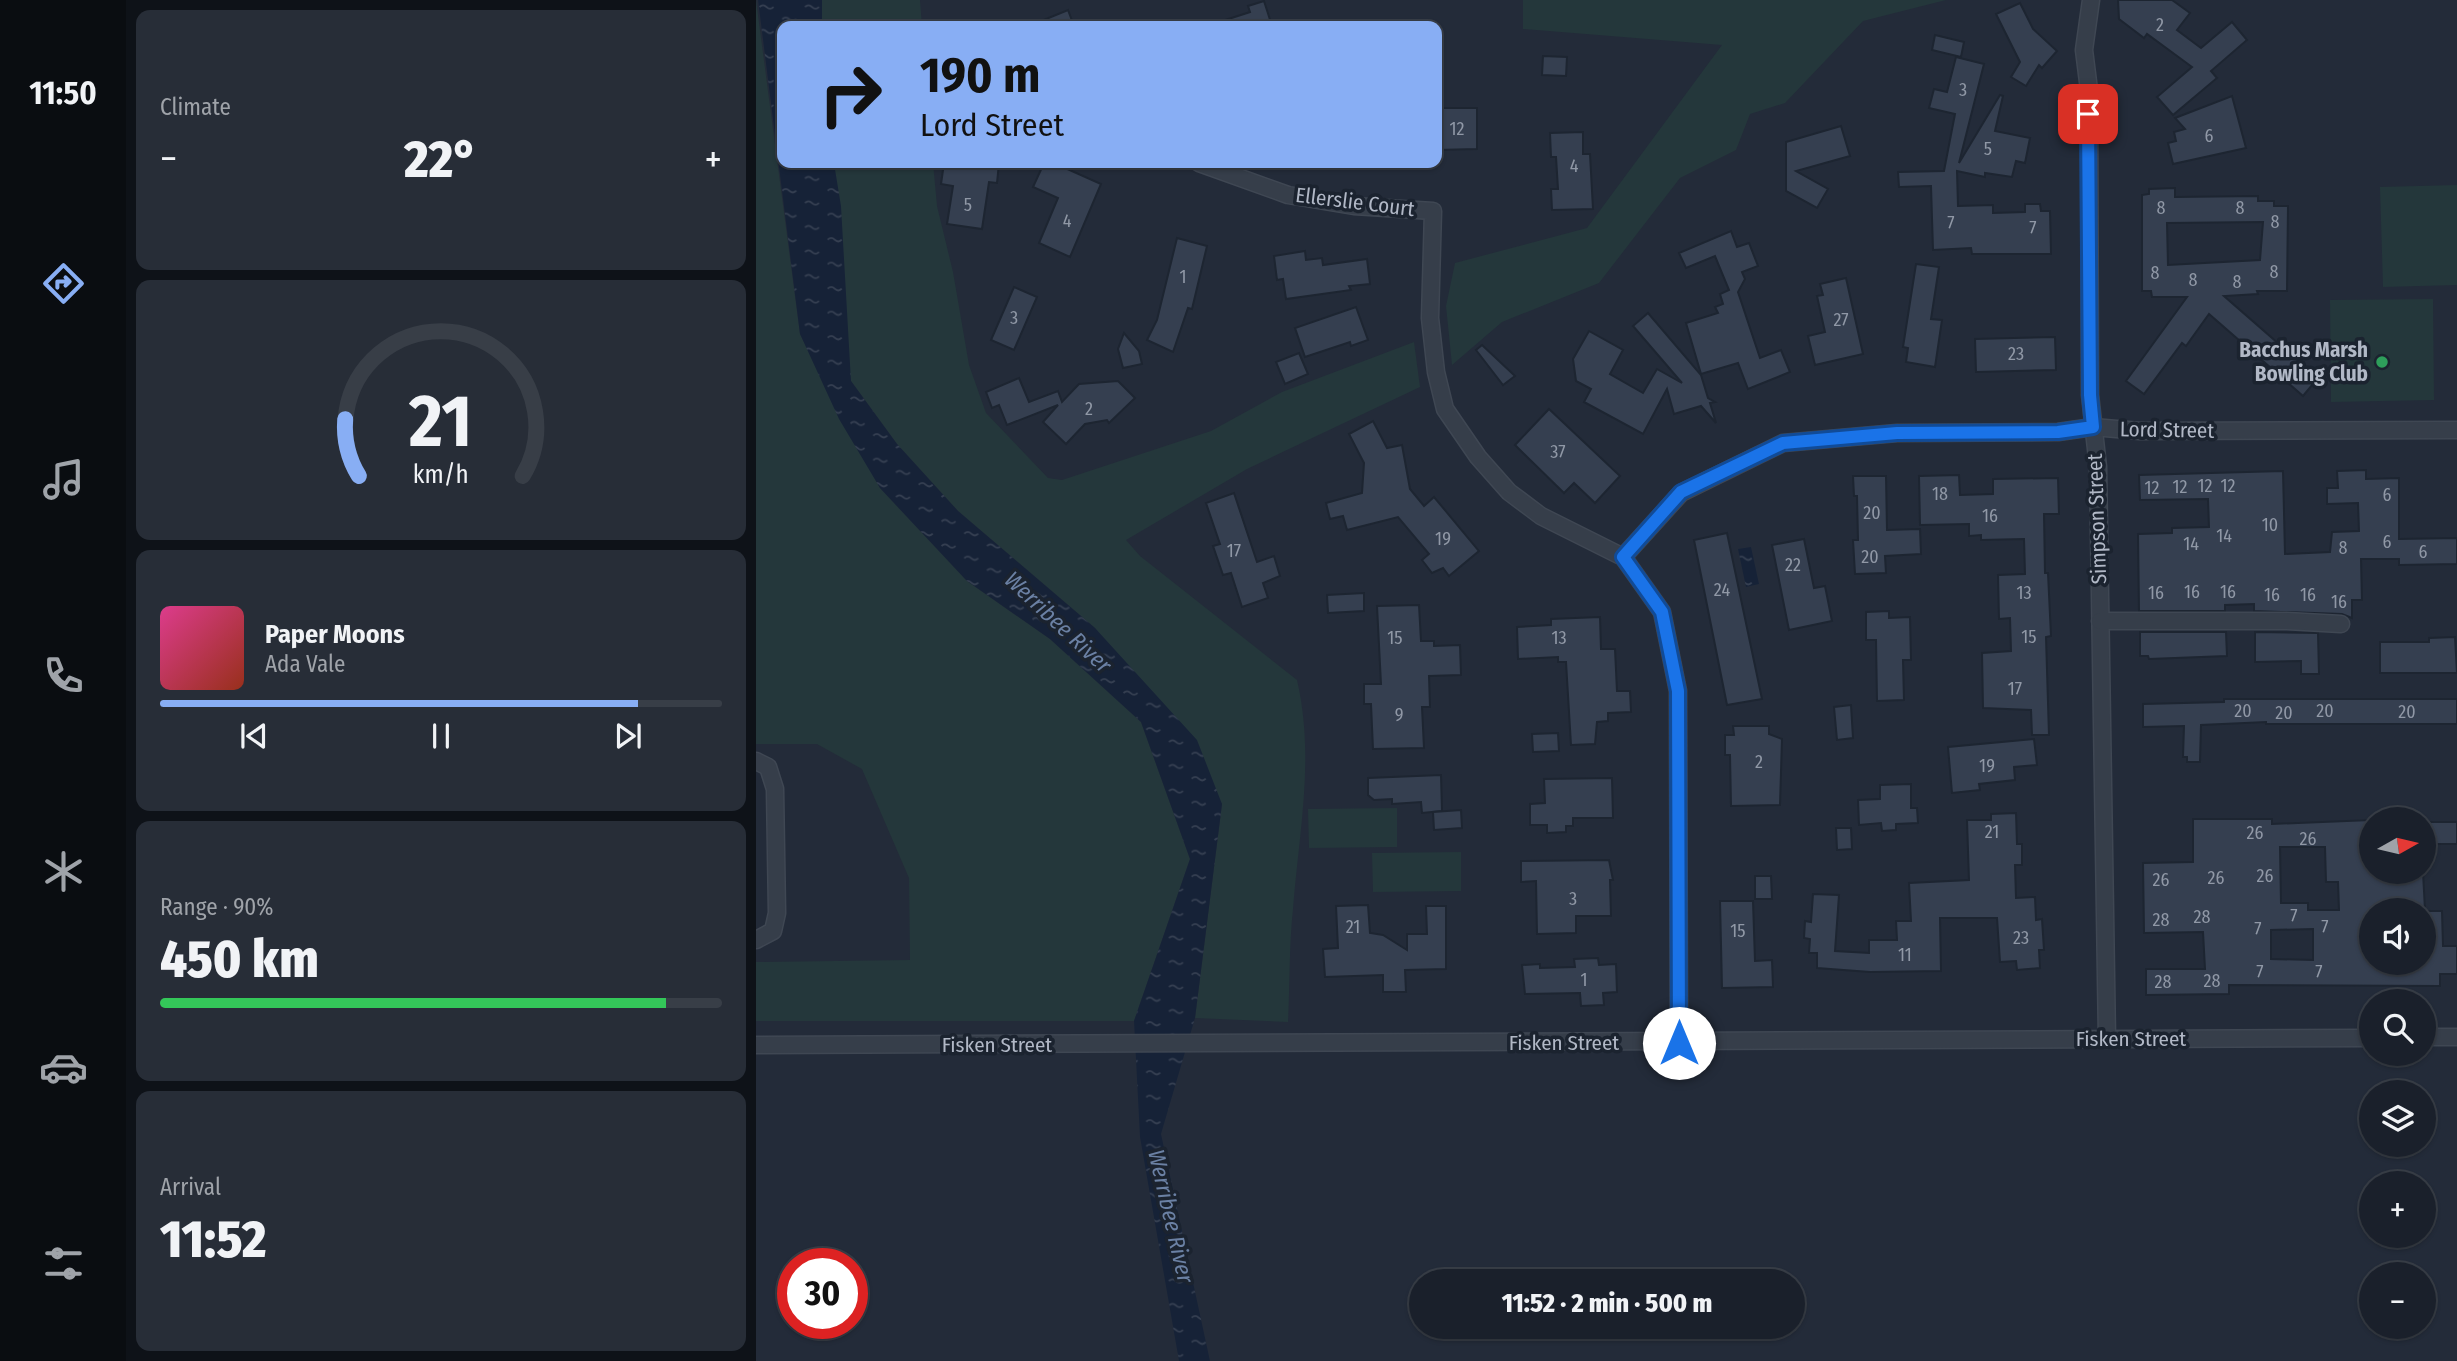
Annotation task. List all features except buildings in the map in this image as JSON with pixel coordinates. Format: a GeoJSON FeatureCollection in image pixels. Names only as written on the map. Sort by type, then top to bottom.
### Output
{"type":"FeatureCollection","features":[{"type":"Feature","properties":{"kind":"street","name":"Simpson Street"},"geometry":{"type":"LineString","coordinates":[[2091,0],[2084,50],[2089,90],[2090,381],[2098,467],[2107,1040]]}},
{"type":"Feature","properties":{"kind":"street","name":"Ellerslie Court"},"geometry":{"type":"LineString","coordinates":[[1213,168],[1288,195],[1354,206],[1433,211],[1430,318],[1436,372],[1445,409],[1478,457],[1509,492],[1541,516],[1623,557]]}},
{"type":"Feature","properties":{"kind":"street","name":"Lord Street"},"geometry":{"type":"LineString","coordinates":[[1623,557],[1681,492],[1783,443],[1897,433],[2058,432],[2093,427],[2140,431],[2457,430]]}},
{"type":"Feature","properties":{"kind":"street"},"geometry":{"type":"LineString","coordinates":[[1623,557],[1662,612],[1678,691],[1679,1043]]}},
{"type":"Feature","properties":{"kind":"street"},"geometry":{"type":"LineString","coordinates":[[2100,621],[2341,624]]}},
{"type":"Feature","properties":{"kind":"street"},"geometry":{"type":"LineString","coordinates":[[756,761],[768,767],[775,789],[777,913],[773,931],[756,940]]}},
{"type":"Feature","properties":{"kind":"street"},"geometry":{"type":"LineString","coordinates":[[2436,1037],[2457,1037]]}},
{"type":"Feature","properties":{"kind":"street","name":"Fisken Street"},"geometry":{"type":"LineString","coordinates":[[756,1045],[2359,1038]]}},
{"type":"Feature","properties":{"kind":"green space"},"geometry":{"type":"Polygon","coordinates":[[[756,0],[800,334],[880,488],[967,581],[1050,639],[1141,722],[1190,859],[1134,1021],[756,1021],[756,962],[910,960],[909,878],[862,769],[817,744],[756,744],[756,0]]]}},
{"type":"Feature","properties":{"kind":"green space"},"geometry":{"type":"Polygon","coordinates":[[[804,0],[920,0],[922,21],[802,21],[804,0]]]}},
{"type":"Feature","properties":{"kind":"green space"},"geometry":{"type":"Polygon","coordinates":[[[1523,0],[1946,0],[1863,21],[1785,103],[1750,114],[1736,150],[1680,178],[1599,283],[1502,322],[1452,365],[1446,306],[1455,263],[1587,228],[1722,45],[1523,29],[1523,0]]]}},
{"type":"Feature","properties":{"kind":"green space"},"geometry":{"type":"Polygon","coordinates":[[[812,168],[933,168],[937,206],[953,272],[969,365],[986,413],[1048,478],[1062,480],[1211,431],[1282,392],[1414,342],[1420,387],[1247,469],[1126,540],[1140,556],[1297,680],[1305,737],[1305,766],[1292,923],[1288,1022],[1195,1018],[1222,804],[1095,628],[958,511],[897,444],[851,381],[812,168]]]}},
{"type":"Feature","properties":{"kind":"green space"},"geometry":{"type":"Polygon","coordinates":[[[2457,185],[2457,285],[2383,287],[2380,187],[2457,185]]]}},
{"type":"Feature","properties":{"kind":"green space","name":"Bacchus Marsh Bowling Club"},"geometry":{"type":"Polygon","coordinates":[[[2433,299],[2434,400],[2331,402],[2330,300],[2433,299]]]}},
{"type":"Feature","properties":{"kind":"green space"},"geometry":{"type":"Polygon","coordinates":[[[1397,808],[1397,847],[1309,848],[1308,809],[1397,808]]]}},
{"type":"Feature","properties":{"kind":"green space"},"geometry":{"type":"Polygon","coordinates":[[[1461,852],[1461,891],[1373,892],[1372,853],[1461,852]]]}},
{"type":"Feature","properties":{"kind":"water"},"geometry":{"type":"Polygon","coordinates":[[[758,0],[822,0],[822,21],[777,21],[777,151],[758,0]]]}},
{"type":"Feature","properties":{"kind":"water","name":"Werribee River"},"geometry":{"type":"Polygon","coordinates":[[[779,168],[835,168],[841,206],[851,381],[897,444],[958,511],[1095,628],[1197,740],[1222,804],[1195,1018],[1161,1134],[1210,1361],[1179,1361],[1140,1137],[1134,1021],[1190,859],[1141,722],[1050,639],[967,581],[880,488],[839,419],[800,334],[779,168]]]}},
{"type":"Feature","properties":{"kind":"water"},"geometry":{"type":"Polygon","coordinates":[[[1751,547],[1759,584],[1746,587],[1738,549],[1751,547]]]}},
{"type":"Feature","properties":{"kind":"place","name":"Bacchus Marsh Bowling Club"},"geometry":{"type":"Point","coordinates":[2382,362]}},
{"type":"Feature","properties":{"kind":"route"},"geometry":{"type":"LineString","coordinates":[[1679,1043],[1678,691],[1662,612],[1623,557],[1681,492],[1783,443],[1897,433],[2058,432],[2093,427],[2090,395],[2088,114]]}}]}
